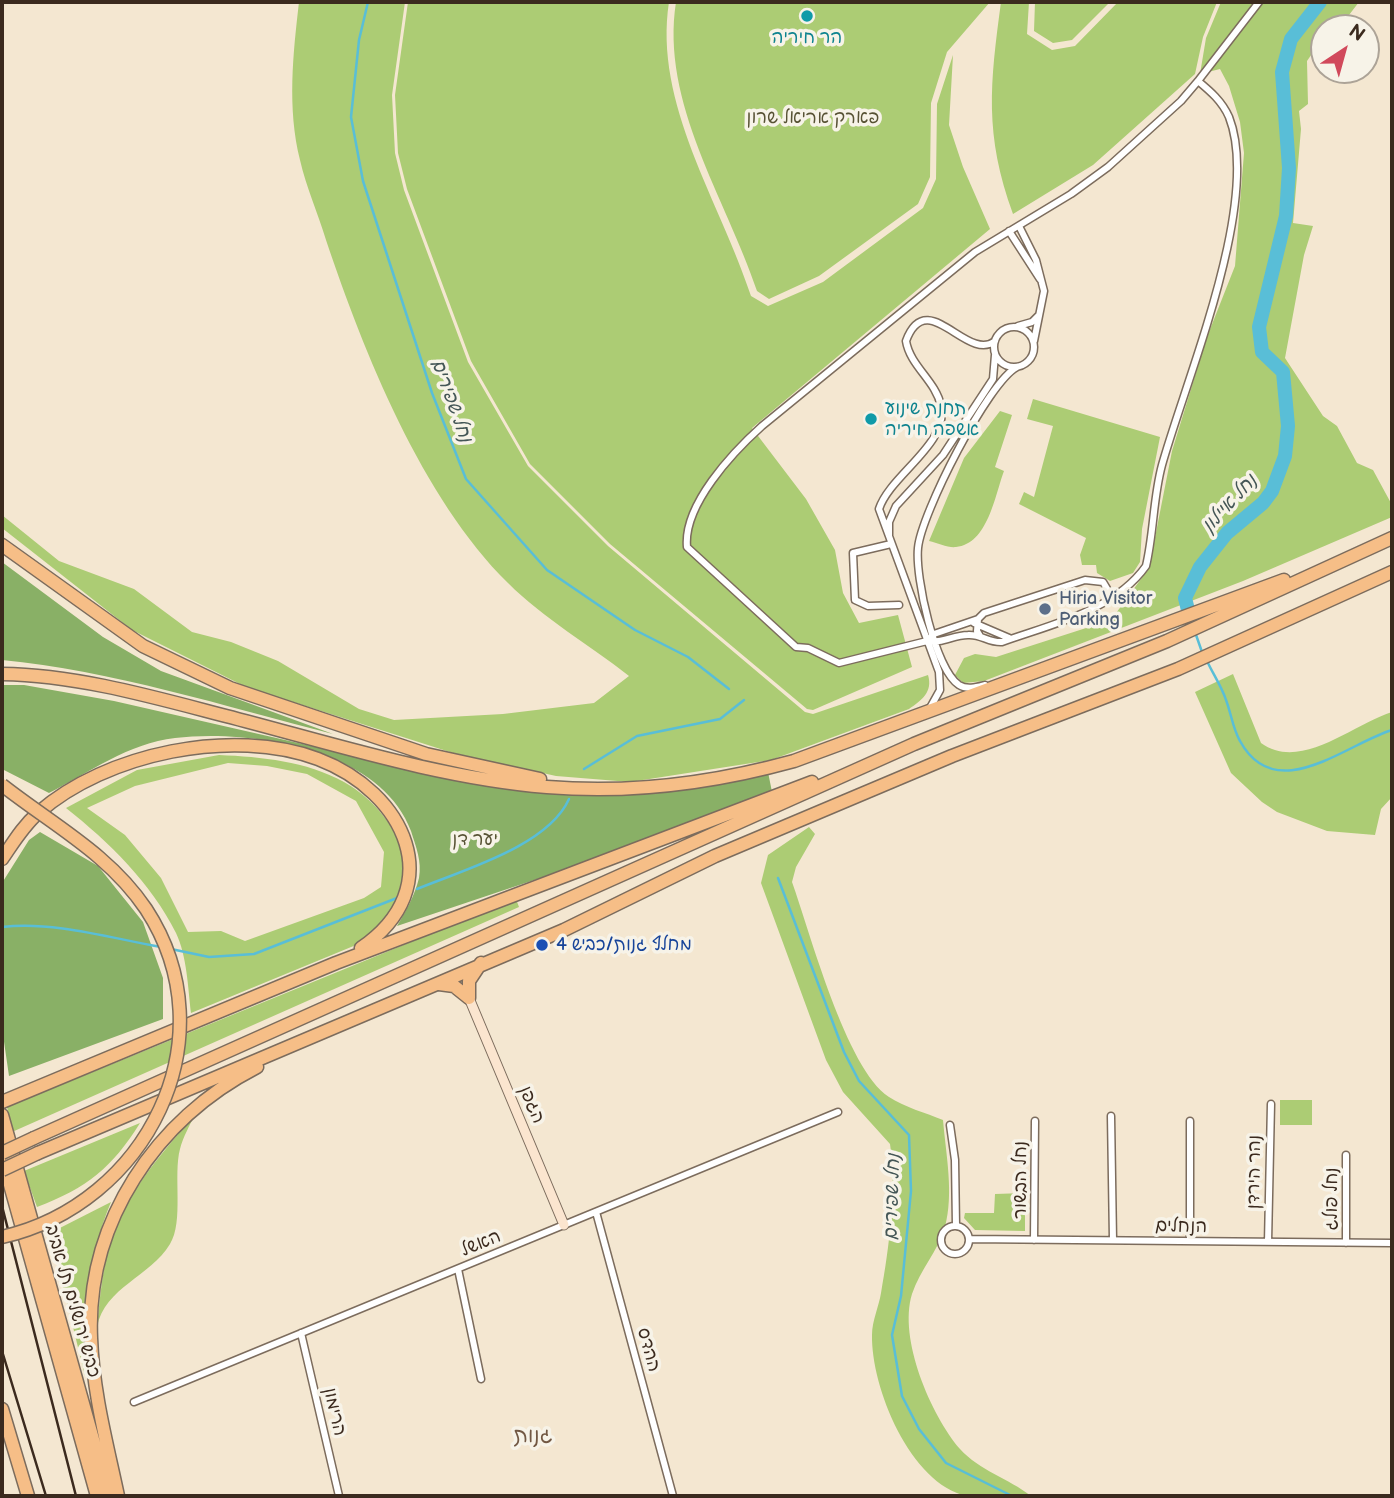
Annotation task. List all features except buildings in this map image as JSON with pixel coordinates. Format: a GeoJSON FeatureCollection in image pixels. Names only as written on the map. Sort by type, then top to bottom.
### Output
{"type":"FeatureCollection","features":[{"type":"Feature","properties":{"kind":"highway"},"geometry":{"type":"LineString","coordinates":[[2,1102],[335,963],[914,744],[1167,641],[1215,613],[1377,547],[1392,538]]}},
{"type":"Feature","properties":{"kind":"highway"},"geometry":{"type":"LineString","coordinates":[[2,545],[143,646],[230,688],[426,754],[592,789]]}},
{"type":"Feature","properties":{"kind":"highway"},"geometry":{"type":"LineString","coordinates":[[2,1170],[481,963],[564,930],[715,856],[952,756],[1178,669],[1392,572]]}},
{"type":"Feature","properties":{"kind":"highway"},"geometry":{"type":"LineString","coordinates":[[2,674],[34,676],[123,691],[422,767],[521,784],[592,789],[680,784],[748,773],[794,761],[1160,626],[1215,613]]}},
{"type":"Feature","properties":{"kind":"highway"},"geometry":{"type":"LineString","coordinates":[[97,1496],[2,1154],[914,744]]}},
{"type":"Feature","properties":{"kind":"highway"},"geometry":{"type":"LineString","coordinates":[[2,859],[30,821],[53,801],[87,781],[137,761],[172,750],[206,746],[259,747],[317,758],[344,772],[376,799],[402,830],[410,862],[406,895],[397,916],[377,937],[335,963]]}},
{"type":"Feature","properties":{"kind":"highway"},"geometry":{"type":"LineString","coordinates":[[2,785],[107,862],[145,908],[166,950],[174,979],[178,1041],[170,1087],[163,1106],[124,1167],[64,1213],[2,1237]]}},
{"type":"Feature","properties":{"kind":"highway"},"geometry":{"type":"LineString","coordinates":[[469,998],[470,981],[481,963]]}},
{"type":"Feature","properties":{"kind":"highway"},"geometry":{"type":"LineString","coordinates":[[435,984],[454,986],[469,998]]}},
{"type":"Feature","properties":{"kind":"highway"},"geometry":{"type":"LineString","coordinates":[[118,1496],[94,1374],[90,1321],[97,1265],[121,1200],[151,1153],[208,1096],[351,1019]]}},
{"type":"Feature","properties":{"kind":"highway","name":"כביש ירושלים תל אביב"},"geometry":{"type":"LineString","coordinates":[[2,1115],[109,1496]]}},
{"type":"Feature","properties":{"kind":"highway"},"geometry":{"type":"LineString","coordinates":[[2,1409],[28,1496]]}},
{"type":"Feature","properties":{"kind":"street"},"geometry":{"type":"LineString","coordinates":[[981,636],[970,634],[937,643],[928,641],[839,663],[808,648],[796,647],[692,552],[687,542],[695,514],[707,489],[736,449],[975,252],[1072,194],[1108,167],[1181,101],[1259,2]]}},
{"type":"Feature","properties":{"kind":"street"},"geometry":{"type":"LineString","coordinates":[[1112,597],[1103,582],[1095,579],[992,609],[978,621],[977,631],[992,643],[1011,639],[1094,608],[1112,597],[1139,576],[1146,565],[1161,470],[1219,287],[1230,229],[1235,172],[1234,143],[1229,118],[1216,96],[1198,81]]}},
{"type":"Feature","properties":{"kind":"street"},"geometry":{"type":"LineString","coordinates":[[1019,226],[1036,260],[1044,290],[1031,358],[1003,378],[963,440],[924,522],[918,548],[918,569],[921,599],[952,677],[966,688],[1021,678]]}},
{"type":"Feature","properties":{"kind":"street"},"geometry":{"type":"LineString","coordinates":[[1009,231],[1044,290]]}},
{"type":"Feature","properties":{"kind":"street"},"geometry":{"type":"LineString","coordinates":[[911,720],[934,704],[940,690],[939,672],[879,509],[882,501],[933,438],[941,424],[942,410],[933,386],[910,356],[906,341],[919,324],[934,321],[976,346],[984,347],[995,341],[1001,331],[1024,326],[1038,317],[1044,300]]}},
{"type":"Feature","properties":{"kind":"street"},"geometry":{"type":"LineString","coordinates":[[1013,327],[1028,333],[1034,343]]}},
{"type":"Feature","properties":{"kind":"street"},"geometry":{"type":"LineString","coordinates":[[890,543],[889,522],[896,506],[936,464],[993,379],[995,341]]}},
{"type":"Feature","properties":{"kind":"street"},"geometry":{"type":"LineString","coordinates":[[995,355],[1004,365],[1017,367]]}},
{"type":"Feature","properties":{"kind":"street"},"geometry":{"type":"LineString","coordinates":[[890,543],[853,553],[853,591],[855,600],[860,604],[899,605]]}},
{"type":"Feature","properties":{"kind":"street"},"geometry":{"type":"LineString","coordinates":[[928,641],[934,634],[969,621],[978,621],[1011,639]]}},
{"type":"Feature","properties":{"kind":"street","name":"הגפן"},"geometry":{"type":"LineString","coordinates":[[469,998],[564,1225]]}},
{"type":"Feature","properties":{"kind":"street","name":"נהר הירדן"},"geometry":{"type":"LineString","coordinates":[[1268,1242],[1270,1104]]}},
{"type":"Feature","properties":{"kind":"street","name":"האשל"},"geometry":{"type":"LineString","coordinates":[[134,1402],[838,1112]]}},
{"type":"Feature","properties":{"kind":"street"},"geometry":{"type":"LineString","coordinates":[[1111,1116],[1113,1240]]}},
{"type":"Feature","properties":{"kind":"street","name":"נחל הבשור"},"geometry":{"type":"LineString","coordinates":[[1034,1240],[1035,1121]]}},
{"type":"Feature","properties":{"kind":"street"},"geometry":{"type":"LineString","coordinates":[[1190,1121],[1190,1241]]}},
{"type":"Feature","properties":{"kind":"street"},"geometry":{"type":"LineString","coordinates":[[950,1125],[955,1160],[956,1226]]}},
{"type":"Feature","properties":{"kind":"street","name":"נחל פולג"},"geometry":{"type":"LineString","coordinates":[[1346,1155],[1346,1242]]}},
{"type":"Feature","properties":{"kind":"street","name":"ההדס"},"geometry":{"type":"LineString","coordinates":[[596,1212],[673,1496]]}},
{"type":"Feature","properties":{"kind":"street"},"geometry":{"type":"LineString","coordinates":[[956,1226],[964,1229],[969,1239],[962,1252],[953,1254],[945,1250],[942,1236],[948,1228],[956,1226]]}},
{"type":"Feature","properties":{"kind":"street","name":"הנחלים"},"geometry":{"type":"LineString","coordinates":[[969,1239],[1392,1243]]}},
{"type":"Feature","properties":{"kind":"street"},"geometry":{"type":"LineString","coordinates":[[458,1269],[481,1379]]}},
{"type":"Feature","properties":{"kind":"street","name":"הרימון"},"geometry":{"type":"LineString","coordinates":[[301,1334],[339,1496]]}},
{"type":"Feature","properties":{"kind":"green space"},"geometry":{"type":"Polygon","coordinates":[[[299,2],[405,2],[392,95],[395,153],[404,190],[468,362],[528,466],[608,546],[805,712],[813,714],[928,675],[928,691],[918,702],[909,709],[771,760],[630,782],[556,776],[453,753],[246,687],[132,630],[2,528],[2,515],[59,561],[134,589],[192,632],[231,642],[278,661],[359,709],[394,720],[503,714],[594,703],[629,676],[552,620],[508,583],[477,548],[449,509],[399,422],[358,329],[300,160],[292,101],[299,2]]]}},
{"type":"Feature","properties":{"kind":"green space"},"geometry":{"type":"Polygon","coordinates":[[[408,2],[669,2],[667,40],[671,78],[692,152],[751,296],[768,306],[823,282],[923,208],[936,179],[937,104],[953,55],[949,125],[963,167],[990,229],[752,428],[806,499],[835,550],[843,593],[859,623],[898,615],[912,667],[813,710],[807,709],[610,544],[530,464],[471,361],[407,189],[398,153],[395,95],[408,2]]]}},
{"type":"Feature","properties":{"kind":"green space","name":"פארק אריאל שרון"},"geometry":{"type":"Polygon","coordinates":[[[676,2],[990,2],[947,52],[931,103],[930,177],[918,204],[819,276],[769,299],[757,291],[686,113],[674,40],[676,2]]]}},
{"type":"Feature","properties":{"kind":"green space"},"geometry":{"type":"Polygon","coordinates":[[[1001,2],[1029,2],[1027,34],[1052,50],[1075,46],[1118,2],[1217,2],[1203,37],[1195,74],[1093,165],[1013,214],[997,159],[992,109],[994,58],[1001,2]]]}},
{"type":"Feature","properties":{"kind":"green space"},"geometry":{"type":"Polygon","coordinates":[[[1035,2],[1110,2],[1072,40],[1053,43],[1034,31],[1035,2]]]}},
{"type":"Feature","properties":{"kind":"green space"},"geometry":{"type":"Polygon","coordinates":[[[1221,2],[1359,2],[1350,14],[1310,14],[1308,104],[1299,111],[1301,129],[1293,223],[1313,226],[1304,255],[1285,358],[1323,416],[1337,426],[1357,463],[1373,470],[1392,505],[1392,517],[1243,581],[984,681],[963,683],[955,675],[964,658],[975,654],[996,657],[1111,620],[1149,568],[1172,451],[1207,337],[1235,266],[1244,153],[1240,122],[1229,86],[1220,69],[1200,74],[1206,38],[1221,2]]]}},
{"type":"Feature","properties":{"kind":"green space"},"geometry":{"type":"Polygon","coordinates":[[[1033,399],[1160,437],[1142,529],[1140,562],[1133,573],[1110,581],[1097,573],[1096,565],[1082,565],[1080,555],[1086,538],[1019,504],[1024,492],[1034,497],[1053,426],[1027,419],[1033,399]]]}},
{"type":"Feature","properties":{"kind":"green space"},"geometry":{"type":"Polygon","coordinates":[[[1000,411],[1012,415],[995,467],[1004,471],[983,528],[967,544],[956,547],[929,541],[964,458],[1000,411]]]}},
{"type":"Feature","properties":{"kind":"green space"},"geometry":{"type":"Polygon","coordinates":[[[2,562],[103,637],[161,671],[333,734],[126,681],[2,660],[2,562]]]}},
{"type":"Feature","properties":{"kind":"green space"},"geometry":{"type":"Polygon","coordinates":[[[1233,674],[1261,743],[1277,750],[1293,752],[1310,749],[1392,712],[1392,797],[1381,809],[1375,835],[1327,831],[1277,812],[1231,773],[1195,692],[1233,674]]]}},
{"type":"Feature","properties":{"kind":"green space","name":"יער דן"},"geometry":{"type":"Polygon","coordinates":[[[2,685],[24,685],[114,701],[386,763],[591,792],[768,772],[772,792],[570,868],[397,926],[417,884],[420,872],[417,848],[395,803],[372,781],[343,763],[310,750],[275,742],[240,737],[175,738],[125,752],[49,793],[2,769],[2,685]]]}},
{"type":"Feature","properties":{"kind":"green space"},"geometry":{"type":"Polygon","coordinates":[[[219,755],[299,765],[344,782],[373,804],[395,834],[402,850],[405,868],[404,885],[397,903],[384,921],[356,945],[191,1013],[183,952],[166,915],[128,865],[66,808],[137,770],[219,755]],[[228,763],[135,786],[87,808],[125,835],[161,878],[188,932],[221,931],[245,941],[364,898],[381,887],[384,852],[356,801],[307,774],[267,766],[228,763]]]}},
{"type":"Feature","properties":{"kind":"green space"},"geometry":{"type":"Polygon","coordinates":[[[809,827],[815,834],[796,867],[792,882],[844,1030],[873,1082],[889,1097],[943,1120],[948,1174],[948,1214],[942,1236],[915,1285],[909,1312],[913,1354],[920,1376],[938,1417],[960,1449],[976,1463],[1031,1496],[967,1496],[947,1488],[928,1473],[912,1453],[898,1431],[878,1380],[872,1335],[884,1276],[891,1218],[893,1180],[890,1144],[843,1092],[826,1060],[761,883],[768,855],[809,827]]]}},
{"type":"Feature","properties":{"kind":"green space"},"geometry":{"type":"Polygon","coordinates":[[[40,832],[98,866],[143,922],[163,978],[163,1019],[9,1076],[2,1028],[2,883],[29,840],[40,832]]]}},
{"type":"Feature","properties":{"kind":"green space"},"geometry":{"type":"Polygon","coordinates":[[[516,899],[519,907],[12,1132],[7,1107],[516,899]]]}},
{"type":"Feature","properties":{"kind":"green space"},"geometry":{"type":"Polygon","coordinates":[[[1280,1100],[1312,1100],[1312,1125],[1280,1125],[1280,1100]]]}},
{"type":"Feature","properties":{"kind":"green space"},"geometry":{"type":"Polygon","coordinates":[[[195,1114],[180,1149],[176,1224],[170,1244],[151,1265],[109,1302],[97,1327],[107,1254],[121,1215],[150,1170],[195,1114]]]}},
{"type":"Feature","properties":{"kind":"green space"},"geometry":{"type":"Polygon","coordinates":[[[140,1123],[130,1139],[97,1175],[55,1200],[37,1207],[24,1171],[140,1123]]]}},
{"type":"Feature","properties":{"kind":"green space"},"geometry":{"type":"Polygon","coordinates":[[[1025,1193],[1025,1231],[975,1230],[964,1218],[965,1213],[994,1213],[995,1194],[1025,1193]]]}},
{"type":"Feature","properties":{"kind":"green space"},"geometry":{"type":"Polygon","coordinates":[[[111,1202],[92,1266],[85,1331],[85,1376],[50,1233],[111,1202]]]}},
{"type":"Feature","properties":{"kind":"waterway","name":"נחל שפירים"},"geometry":{"type":"LineString","coordinates":[[368,2],[359,40],[351,117],[363,181],[432,393],[466,479],[547,570],[635,630],[688,657],[729,689]]}},
{"type":"Feature","properties":{"kind":"waterway","name":"נחל איילון"},"geometry":{"type":"LineString","coordinates":[[1188,610],[1185,598],[1200,567],[1227,533],[1263,503],[1272,491],[1285,456],[1288,426],[1283,372],[1262,352],[1259,327],[1286,216],[1289,168],[1282,72],[1291,39],[1320,2]]}},
{"type":"Feature","properties":{"kind":"waterway","name":"נחל איילון"},"geometry":{"type":"LineString","coordinates":[[1195,632],[1202,652]]}},
{"type":"Feature","properties":{"kind":"waterway","name":"נחל איילון"},"geometry":{"type":"LineString","coordinates":[[1207,661],[1224,695],[1240,741],[1255,760],[1272,769],[1292,770],[1312,766],[1392,730]]}},
{"type":"Feature","properties":{"kind":"waterway"},"geometry":{"type":"LineString","coordinates":[[584,769],[637,736],[720,719],[744,700]]}},
{"type":"Feature","properties":{"kind":"waterway"},"geometry":{"type":"LineString","coordinates":[[417,889],[480,865],[524,843],[558,816],[569,799]]}},
{"type":"Feature","properties":{"kind":"waterway","name":"נחל שפירים"},"geometry":{"type":"LineString","coordinates":[[778,878],[844,1052],[859,1081],[909,1135],[911,1191],[901,1296],[892,1335],[902,1396],[919,1429],[946,1463],[1012,1496]]}},
{"type":"Feature","properties":{"kind":"waterway"},"geometry":{"type":"LineString","coordinates":[[171,949],[209,957],[254,954],[397,898]]}},
{"type":"Feature","properties":{"kind":"waterway"},"geometry":{"type":"LineString","coordinates":[[2,927],[62,928],[161,947]]}},
{"type":"Feature","properties":{"kind":"railway"},"geometry":{"type":"LineString","coordinates":[[2,1206],[76,1496]]}},
{"type":"Feature","properties":{"kind":"railway"},"geometry":{"type":"LineString","coordinates":[[2,1351],[46,1496]]}},
{"type":"Feature","properties":{"kind":"place","name":"הר חיריה"},"geometry":{"type":"Point","coordinates":[807,16]}},
{"type":"Feature","properties":{"kind":"place","name":"תחנת שינוע אשפה חיריה"},"geometry":{"type":"Point","coordinates":[871,419]}},
{"type":"Feature","properties":{"kind":"place","name":"Hiria Visitor Parking"},"geometry":{"type":"Point","coordinates":[1045,609]}},
{"type":"Feature","properties":{"kind":"place","name":"מחלף גנות/כביש 4"},"geometry":{"type":"Point","coordinates":[542,945]}},
{"type":"Feature","properties":{"kind":"district","name":"גנות"},"geometry":{"type":"Point","coordinates":[533,1437]}}]}
